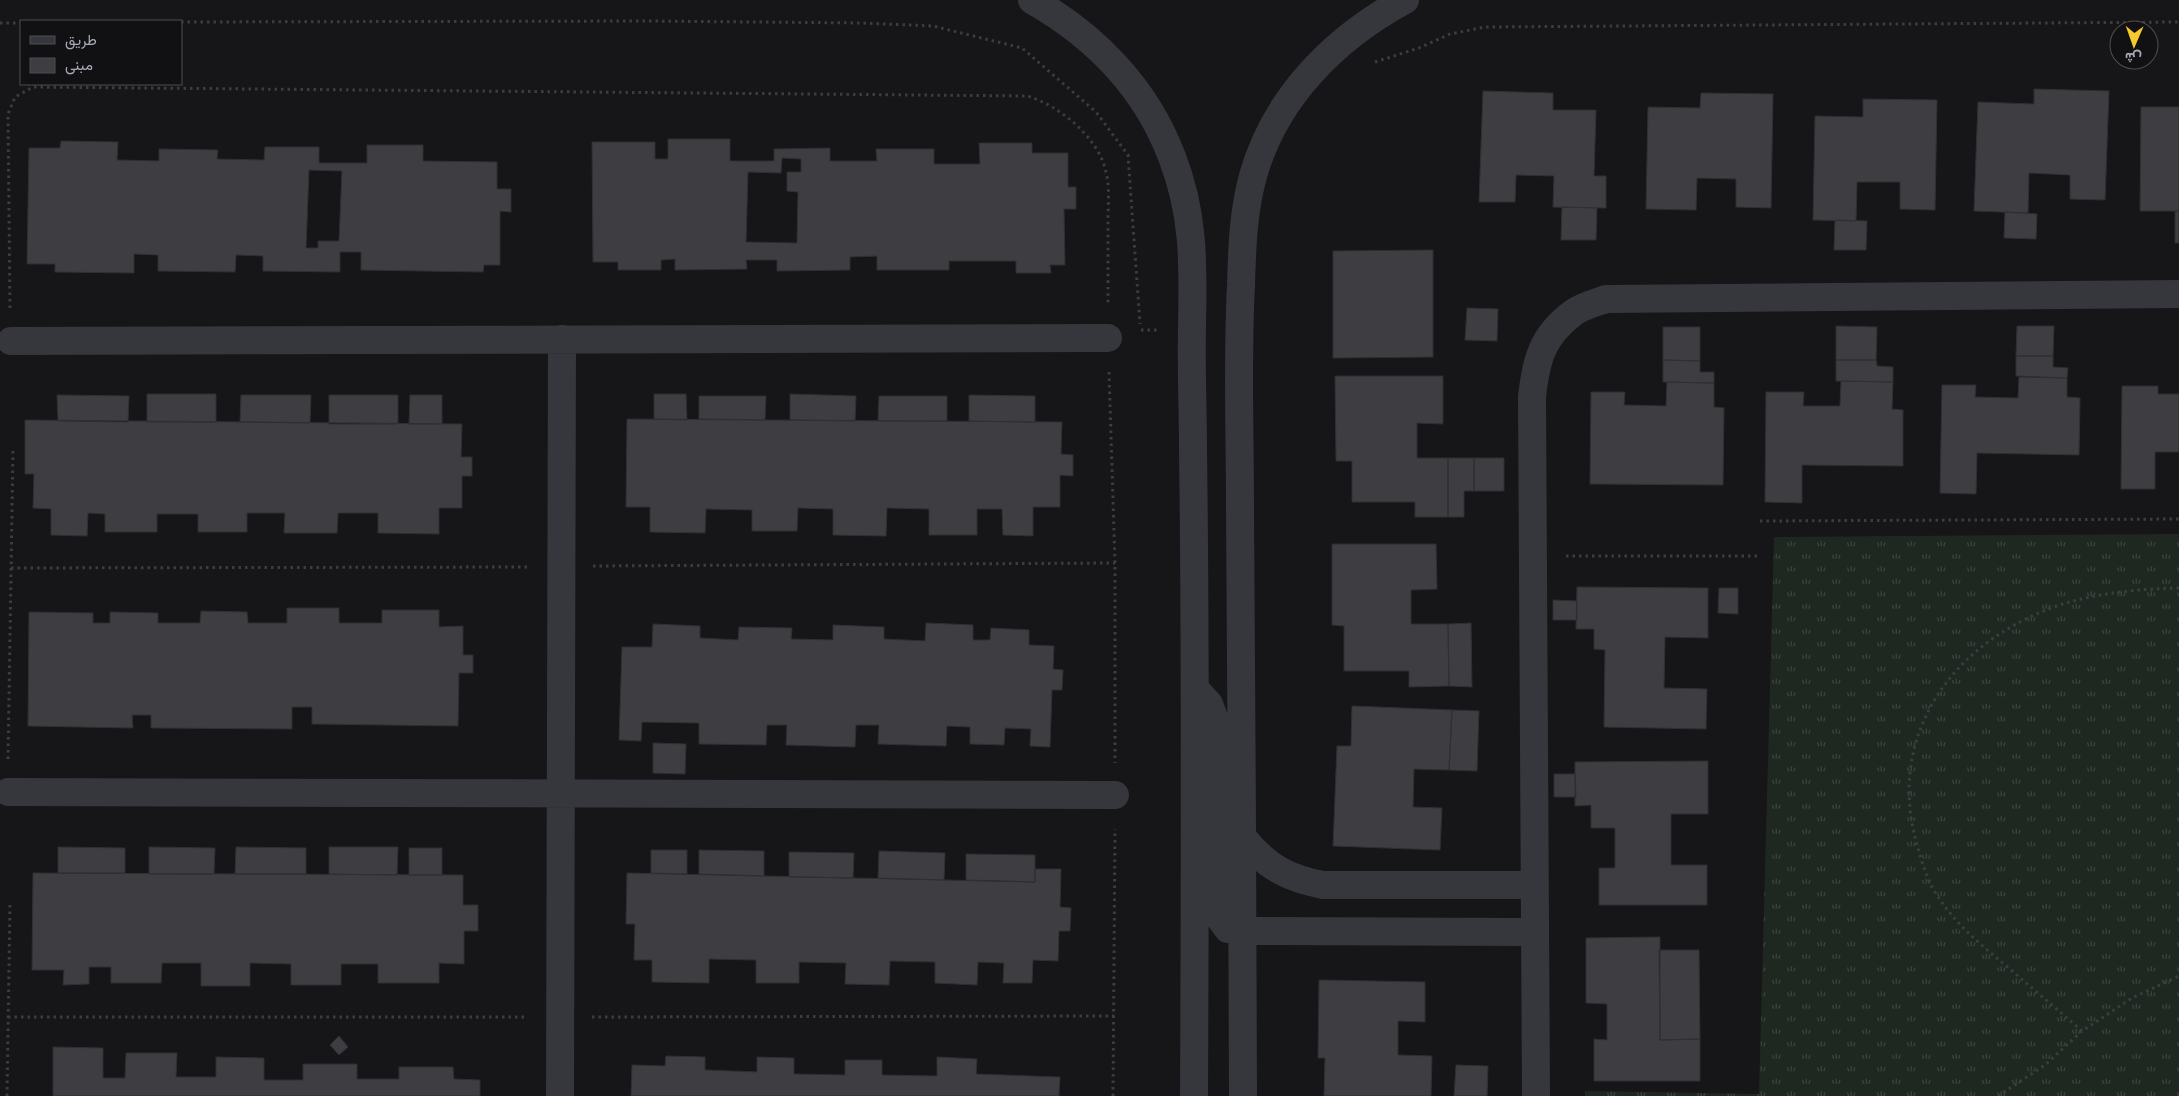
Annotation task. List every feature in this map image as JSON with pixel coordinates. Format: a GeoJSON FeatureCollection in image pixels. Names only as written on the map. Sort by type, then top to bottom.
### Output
{"type":"FeatureCollection","features":[{"type":"Feature","properties":{"kind":"street"},"geometry":{"type":"LineString","coordinates":[[1032,0],[1085,35],[1114,62],[1139,93],[1160,127],[1182,186],[1190,224],[1194,262],[1192,330],[1196,690],[1194,1096]]}},
{"type":"Feature","properties":{"kind":"street"},"geometry":{"type":"LineString","coordinates":[[1243,1096],[1239,330],[1245,211],[1253,174],[1266,138],[1296,90],[1335,47],[1405,0]]}},
{"type":"Feature","properties":{"kind":"street"},"geometry":{"type":"LineString","coordinates":[[1536,1096],[1532,397],[1535,364],[1550,334],[1574,312],[1606,299],[2179,294]]}},
{"type":"Feature","properties":{"kind":"street"},"geometry":{"type":"LineString","coordinates":[[11,341],[1108,338]]}},
{"type":"Feature","properties":{"kind":"street"},"geometry":{"type":"LineString","coordinates":[[560,1096],[562,340]]}},
{"type":"Feature","properties":{"kind":"street"},"geometry":{"type":"LineString","coordinates":[[1196,690],[1209,704],[1216,728],[1217,910],[1219,917],[1228,929],[1242,931],[1535,932]]}},
{"type":"Feature","properties":{"kind":"street"},"geometry":{"type":"LineString","coordinates":[[8,792],[1115,794]]}},
{"type":"Feature","properties":{"kind":"street"},"geometry":{"type":"LineString","coordinates":[[1243,838],[1258,857],[1278,870],[1299,880],[1323,884],[1535,885]]}},
{"type":"Feature","properties":{"kind":"path"},"geometry":{"type":"LineString","coordinates":[[182,22],[645,21],[861,23],[933,26],[1022,48],[1050,70],[1096,112],[1128,155],[1140,330],[1192,330]]}},
{"type":"Feature","properties":{"kind":"path"},"geometry":{"type":"LineString","coordinates":[[1372,62],[1419,48],[1450,34],[1485,27],[2179,22]]}},
{"type":"Feature","properties":{"kind":"path"},"geometry":{"type":"LineString","coordinates":[[0,23],[20,23]]}},
{"type":"Feature","properties":{"kind":"path"},"geometry":{"type":"LineString","coordinates":[[8,792],[13,450]]}},
{"type":"Feature","properties":{"kind":"path"},"geometry":{"type":"LineString","coordinates":[[1760,521],[2179,519]]}},
{"type":"Feature","properties":{"kind":"path"},"geometry":{"type":"LineString","coordinates":[[1534,562],[1561,562],[1561,556],[1760,556]]}},
{"type":"Feature","properties":{"kind":"path"},"geometry":{"type":"LineString","coordinates":[[2082,1031],[1972,938],[1949,914],[1932,886],[1919,855],[1910,810],[1908,779],[1912,753],[1919,728],[1939,694],[1964,663],[1994,638],[2028,618],[2066,604],[2105,594],[2145,588],[2179,588]]}},
{"type":"Feature","properties":{"kind":"path"},"geometry":{"type":"LineString","coordinates":[[7,1096],[10,903]]}},
{"type":"Feature","properties":{"kind":"path"},"geometry":{"type":"LineString","coordinates":[[1998,1096],[2045,1065],[2082,1031],[2132,998],[2179,976]]}},
{"type":"Feature","properties":{"kind":"green space"},"geometry":{"type":"Polygon","coordinates":[[[2179,534],[2179,1096],[1585,1096],[1585,1091],[1759,1094],[1774,537],[2179,534]]]}},
{"type":"Feature","properties":{"kind":"building"},"geometry":{"type":"Polygon","coordinates":[[[2034,89],[2109,91],[2105,200],[2070,199],[2070,175],[2029,173],[2028,213],[1974,211],[1978,102],[2034,104],[2034,89]]]}},
{"type":"Feature","properties":{"kind":"building"},"geometry":{"type":"Polygon","coordinates":[[[1483,91],[1553,93],[1553,110],[1596,110],[1594,176],[1606,176],[1606,208],[1553,207],[1554,176],[1516,175],[1515,202],[1479,202],[1483,91]]]}},
{"type":"Feature","properties":{"kind":"building"},"geometry":{"type":"Polygon","coordinates":[[[1701,93],[1773,94],[1771,208],[1736,207],[1736,179],[1697,178],[1696,210],[1646,209],[1648,107],[1700,108],[1701,93]]]}},
{"type":"Feature","properties":{"kind":"building"},"geometry":{"type":"Polygon","coordinates":[[[1863,99],[1937,100],[1935,210],[1900,209],[1900,182],[1857,182],[1856,221],[1813,220],[1815,116],[1863,117],[1863,99]]]}},
{"type":"Feature","properties":{"kind":"building"},"geometry":{"type":"Polygon","coordinates":[[[2141,107],[2179,107],[2179,211],[2140,211],[2141,107]]]}},
{"type":"Feature","properties":{"kind":"building"},"geometry":{"type":"Polygon","coordinates":[[[668,139],[730,139],[730,161],[774,161],[774,149],[830,148],[830,161],[877,161],[876,149],[934,149],[934,164],[980,164],[979,143],[1032,143],[1032,153],[1068,153],[1068,187],[1076,187],[1076,209],[1064,209],[1065,265],[1050,265],[1051,273],[1016,273],[1016,261],[949,261],[949,270],[877,270],[877,256],[850,257],[850,270],[777,271],[777,260],[746,260],[747,269],[675,270],[675,259],[661,260],[661,270],[618,270],[618,262],[593,262],[592,142],[655,142],[655,159],[668,159],[668,139]],[[782,158],[781,173],[748,172],[746,242],[797,243],[798,192],[787,191],[787,172],[801,172],[801,159],[782,158]]]}},
{"type":"Feature","properties":{"kind":"building"},"geometry":{"type":"Polygon","coordinates":[[[61,141],[118,142],[117,160],[159,161],[159,149],[218,150],[217,159],[264,160],[265,147],[319,147],[319,163],[367,163],[367,145],[423,145],[423,161],[497,162],[497,189],[511,189],[511,212],[500,211],[500,265],[484,265],[483,272],[361,270],[361,252],[340,252],[340,272],[263,271],[263,256],[236,255],[235,272],[158,271],[158,255],[134,254],[134,273],[55,272],[55,264],[27,264],[29,148],[60,148],[61,141]],[[309,170],[306,248],[318,248],[318,241],[339,241],[342,171],[309,170]]]}},
{"type":"Feature","properties":{"kind":"building"},"geometry":{"type":"Polygon","coordinates":[[[1562,207],[1597,208],[1596,240],[1561,240],[1562,207]]]}},
{"type":"Feature","properties":{"kind":"building"},"geometry":{"type":"Polygon","coordinates":[[[2175,211],[2179,211],[2179,243],[2175,243],[2175,211]]]}},
{"type":"Feature","properties":{"kind":"building"},"geometry":{"type":"Polygon","coordinates":[[[2005,212],[2037,214],[2036,239],[2004,238],[2005,212]]]}},
{"type":"Feature","properties":{"kind":"building"},"geometry":{"type":"Polygon","coordinates":[[[1835,220],[1867,221],[1866,250],[1834,250],[1835,220]]]}},
{"type":"Feature","properties":{"kind":"building"},"geometry":{"type":"Polygon","coordinates":[[[1433,250],[1433,357],[1333,358],[1333,251],[1433,250]]]}},
{"type":"Feature","properties":{"kind":"building"},"geometry":{"type":"Polygon","coordinates":[[[1467,308],[1498,309],[1497,341],[1465,340],[1467,308]]]}},
{"type":"Feature","properties":{"kind":"building"},"geometry":{"type":"Polygon","coordinates":[[[1836,326],[1877,327],[1876,360],[1836,360],[1836,326]]]}},
{"type":"Feature","properties":{"kind":"building"},"geometry":{"type":"Polygon","coordinates":[[[2017,326],[2054,326],[2053,356],[2016,356],[2017,326]]]}},
{"type":"Feature","properties":{"kind":"building"},"geometry":{"type":"Polygon","coordinates":[[[1663,327],[1700,327],[1700,361],[1663,360],[1663,327]]]}},
{"type":"Feature","properties":{"kind":"building"},"geometry":{"type":"Polygon","coordinates":[[[2016,356],[2053,356],[2053,367],[2068,368],[2067,378],[2016,376],[2016,356]]]}},
{"type":"Feature","properties":{"kind":"building"},"geometry":{"type":"Polygon","coordinates":[[[1663,360],[1700,361],[1700,372],[1714,372],[1714,383],[1663,382],[1663,360]]]}},
{"type":"Feature","properties":{"kind":"building"},"geometry":{"type":"Polygon","coordinates":[[[1836,360],[1876,360],[1877,366],[1893,367],[1893,382],[1836,381],[1836,360]]]}},
{"type":"Feature","properties":{"kind":"building"},"geometry":{"type":"Polygon","coordinates":[[[1335,376],[1443,376],[1443,424],[1417,423],[1417,458],[1448,458],[1448,517],[1415,517],[1415,502],[1352,502],[1352,461],[1336,461],[1335,376]]]}},
{"type":"Feature","properties":{"kind":"building"},"geometry":{"type":"Polygon","coordinates":[[[2019,377],[2067,378],[2067,397],[2080,398],[2079,455],[1977,453],[1976,494],[1940,493],[1942,385],[1976,385],[1975,397],[2018,398],[2019,377]]]}},
{"type":"Feature","properties":{"kind":"building"},"geometry":{"type":"Polygon","coordinates":[[[1841,381],[1893,382],[1892,409],[1903,410],[1903,466],[1802,465],[1802,503],[1765,502],[1766,392],[1804,392],[1803,406],[1840,406],[1841,381]]]}},
{"type":"Feature","properties":{"kind":"building"},"geometry":{"type":"Polygon","coordinates":[[[1667,382],[1714,383],[1714,407],[1724,408],[1723,485],[1590,484],[1591,392],[1625,392],[1624,405],[1666,406],[1667,382]]]}},
{"type":"Feature","properties":{"kind":"building"},"geometry":{"type":"Polygon","coordinates":[[[2122,386],[2158,386],[2158,394],[2179,394],[2179,452],[2155,452],[2155,489],[2121,489],[2122,386]]]}},
{"type":"Feature","properties":{"kind":"building"},"geometry":{"type":"Polygon","coordinates":[[[147,394],[216,394],[216,422],[147,422],[147,394]]]}},
{"type":"Feature","properties":{"kind":"building"},"geometry":{"type":"Polygon","coordinates":[[[654,394],[686,394],[687,420],[654,419],[654,394]]]}},
{"type":"Feature","properties":{"kind":"building"},"geometry":{"type":"Polygon","coordinates":[[[790,394],[856,396],[855,421],[790,420],[790,394]]]}},
{"type":"Feature","properties":{"kind":"building"},"geometry":{"type":"Polygon","coordinates":[[[57,395],[129,396],[128,422],[58,421],[57,395]]]}},
{"type":"Feature","properties":{"kind":"building"},"geometry":{"type":"Polygon","coordinates":[[[241,395],[311,395],[310,423],[240,422],[241,395]]]}},
{"type":"Feature","properties":{"kind":"building"},"geometry":{"type":"Polygon","coordinates":[[[329,395],[398,395],[398,424],[329,424],[329,395]]]}},
{"type":"Feature","properties":{"kind":"building"},"geometry":{"type":"Polygon","coordinates":[[[410,395],[442,395],[442,424],[409,424],[410,395]]]}},
{"type":"Feature","properties":{"kind":"building"},"geometry":{"type":"Polygon","coordinates":[[[969,395],[1035,396],[1035,422],[969,421],[969,395]]]}},
{"type":"Feature","properties":{"kind":"building"},"geometry":{"type":"Polygon","coordinates":[[[699,396],[766,396],[765,420],[699,419],[699,396]]]}},
{"type":"Feature","properties":{"kind":"building"},"geometry":{"type":"Polygon","coordinates":[[[879,396],[947,396],[947,421],[878,421],[879,396]]]}},
{"type":"Feature","properties":{"kind":"building"},"geometry":{"type":"Polygon","coordinates":[[[627,419],[1062,422],[1061,454],[1073,455],[1073,476],[1060,475],[1060,507],[1033,507],[1033,536],[1003,535],[1002,509],[977,509],[977,535],[929,535],[929,509],[887,508],[886,536],[833,535],[833,509],[798,508],[797,531],[752,531],[752,510],[706,509],[705,533],[650,532],[650,507],[626,507],[627,419]]]}},
{"type":"Feature","properties":{"kind":"building"},"geometry":{"type":"Polygon","coordinates":[[[25,420],[462,424],[461,457],[472,457],[472,476],[462,476],[462,508],[439,508],[439,534],[378,533],[378,513],[338,513],[337,533],[284,533],[285,513],[247,513],[247,532],[198,532],[198,514],[157,514],[157,532],[105,532],[105,514],[88,513],[87,536],[51,535],[51,509],[33,508],[34,474],[25,474],[25,420]]]}},
{"type":"Feature","properties":{"kind":"building"},"geometry":{"type":"Polygon","coordinates":[[[1448,458],[1474,458],[1474,491],[1464,491],[1464,517],[1448,517],[1448,458]]]}},
{"type":"Feature","properties":{"kind":"building"},"geometry":{"type":"Polygon","coordinates":[[[1474,458],[1504,458],[1504,491],[1474,491],[1474,458]]]}},
{"type":"Feature","properties":{"kind":"building"},"geometry":{"type":"Polygon","coordinates":[[[1332,544],[1436,544],[1437,589],[1411,590],[1411,624],[1448,624],[1449,686],[1409,687],[1409,671],[1344,671],[1344,626],[1332,625],[1332,544]]]}},
{"type":"Feature","properties":{"kind":"building"},"geometry":{"type":"Polygon","coordinates":[[[1577,587],[1708,588],[1708,638],[1665,637],[1664,688],[1707,689],[1706,729],[1604,727],[1605,650],[1594,649],[1594,629],[1576,629],[1577,587]]]}},
{"type":"Feature","properties":{"kind":"building"},"geometry":{"type":"Polygon","coordinates":[[[1719,588],[1738,588],[1738,614],[1718,613],[1719,588]]]}},
{"type":"Feature","properties":{"kind":"building"},"geometry":{"type":"Polygon","coordinates":[[[1553,600],[1577,601],[1577,620],[1553,620],[1553,600]]]}},
{"type":"Feature","properties":{"kind":"building"},"geometry":{"type":"Polygon","coordinates":[[[287,608],[339,608],[339,623],[382,623],[382,610],[439,610],[439,627],[463,626],[463,655],[473,655],[473,673],[459,673],[458,726],[312,724],[312,707],[292,707],[292,729],[151,728],[151,715],[132,715],[133,728],[28,726],[29,612],[93,613],[93,623],[110,623],[110,612],[158,613],[158,623],[200,623],[201,611],[247,612],[248,623],[287,623],[287,608]]]}},
{"type":"Feature","properties":{"kind":"building"},"geometry":{"type":"Polygon","coordinates":[[[926,623],[973,625],[973,640],[990,640],[991,628],[1029,630],[1029,645],[1054,646],[1053,669],[1063,670],[1062,690],[1052,690],[1050,747],[1030,746],[1031,729],[1005,728],[1004,745],[970,744],[970,727],[947,726],[946,746],[878,744],[879,725],[856,725],[855,747],[786,745],[787,725],[767,725],[766,745],[699,744],[699,723],[642,722],[641,741],[619,740],[622,647],[652,647],[653,624],[700,626],[700,638],[738,640],[739,627],[792,628],[791,639],[833,640],[833,625],[884,627],[884,639],[925,641],[926,623]]]}},
{"type":"Feature","properties":{"kind":"building"},"geometry":{"type":"Polygon","coordinates":[[[1471,623],[1472,687],[1449,686],[1448,624],[1471,623]]]}},
{"type":"Feature","properties":{"kind":"building"},"geometry":{"type":"Polygon","coordinates":[[[1352,706],[1452,710],[1449,770],[1414,769],[1413,807],[1442,808],[1440,850],[1333,846],[1337,746],[1351,746],[1352,706]]]}},
{"type":"Feature","properties":{"kind":"building"},"geometry":{"type":"Polygon","coordinates":[[[1452,710],[1479,711],[1477,771],[1449,770],[1452,710]]]}},
{"type":"Feature","properties":{"kind":"building"},"geometry":{"type":"Polygon","coordinates":[[[653,743],[686,744],[685,774],[653,773],[653,743]]]}},
{"type":"Feature","properties":{"kind":"building"},"geometry":{"type":"Polygon","coordinates":[[[1708,761],[1708,814],[1671,814],[1671,865],[1707,865],[1707,905],[1599,905],[1599,868],[1615,868],[1615,828],[1591,828],[1591,805],[1575,806],[1575,762],[1708,761]]]}},
{"type":"Feature","properties":{"kind":"building"},"geometry":{"type":"Polygon","coordinates":[[[1554,774],[1575,774],[1576,797],[1554,797],[1554,774]]]}},
{"type":"Feature","properties":{"kind":"building"},"geometry":{"type":"Polygon","coordinates":[[[58,847],[125,848],[125,873],[58,873],[58,847]]]}},
{"type":"Feature","properties":{"kind":"building"},"geometry":{"type":"Polygon","coordinates":[[[149,847],[215,848],[214,874],[149,874],[149,847]]]}},
{"type":"Feature","properties":{"kind":"building"},"geometry":{"type":"Polygon","coordinates":[[[236,847],[306,848],[306,874],[235,874],[236,847]]]}},
{"type":"Feature","properties":{"kind":"building"},"geometry":{"type":"Polygon","coordinates":[[[329,847],[398,847],[397,875],[329,874],[329,847]]]}},
{"type":"Feature","properties":{"kind":"building"},"geometry":{"type":"Polygon","coordinates":[[[409,848],[442,848],[442,875],[409,875],[409,848]]]}},
{"type":"Feature","properties":{"kind":"building"},"geometry":{"type":"Polygon","coordinates":[[[651,850],[687,850],[687,874],[651,873],[651,850]]]}},
{"type":"Feature","properties":{"kind":"building"},"geometry":{"type":"Polygon","coordinates":[[[699,850],[764,851],[764,876],[699,874],[699,850]]]}},
{"type":"Feature","properties":{"kind":"building"},"geometry":{"type":"Polygon","coordinates":[[[879,851],[945,853],[944,880],[878,878],[879,851]]]}},
{"type":"Feature","properties":{"kind":"building"},"geometry":{"type":"Polygon","coordinates":[[[789,852],[854,853],[853,878],[789,877],[789,852]]]}},
{"type":"Feature","properties":{"kind":"building"},"geometry":{"type":"Polygon","coordinates":[[[966,854],[1035,855],[1035,882],[966,880],[966,854]]]}},
{"type":"Feature","properties":{"kind":"building"},"geometry":{"type":"Polygon","coordinates":[[[1035,869],[1061,869],[1060,907],[1071,908],[1070,931],[1059,931],[1058,961],[1033,960],[1032,983],[1003,983],[1004,963],[978,962],[977,985],[935,983],[935,962],[890,961],[889,985],[845,984],[846,963],[799,962],[799,983],[756,983],[756,960],[709,959],[709,983],[652,982],[652,960],[634,960],[635,924],[626,924],[627,873],[1035,882],[1035,869]]]}},
{"type":"Feature","properties":{"kind":"building"},"geometry":{"type":"Polygon","coordinates":[[[33,873],[463,875],[463,905],[478,905],[478,931],[464,931],[464,964],[439,963],[439,983],[378,983],[378,964],[341,964],[341,985],[291,985],[291,964],[250,963],[250,986],[201,986],[201,963],[162,963],[161,983],[111,983],[111,967],[89,967],[89,984],[63,985],[64,970],[32,970],[33,873]]]}},
{"type":"Feature","properties":{"kind":"building"},"geometry":{"type":"Polygon","coordinates":[[[1660,937],[1660,1040],[1700,1039],[1700,1081],[1594,1081],[1594,1039],[1607,1040],[1607,1004],[1586,1003],[1586,938],[1660,937]]]}},
{"type":"Feature","properties":{"kind":"building"},"geometry":{"type":"Polygon","coordinates":[[[1659,950],[1699,950],[1700,1039],[1660,1040],[1659,950]]]}},
{"type":"Feature","properties":{"kind":"building"},"geometry":{"type":"Polygon","coordinates":[[[1319,980],[1425,982],[1425,1022],[1398,1021],[1398,1055],[1432,1056],[1431,1096],[1324,1096],[1325,1058],[1318,1058],[1319,980]]]}},
{"type":"Feature","properties":{"kind":"building"},"geometry":{"type":"Polygon","coordinates":[[[339,1036],[348,1047],[339,1055],[330,1045],[339,1036]]]}},
{"type":"Feature","properties":{"kind":"building"},"geometry":{"type":"Polygon","coordinates":[[[53,1047],[103,1048],[103,1078],[125,1078],[126,1053],[177,1053],[176,1077],[216,1077],[216,1057],[264,1058],[264,1080],[303,1080],[303,1064],[357,1064],[357,1079],[399,1079],[399,1067],[453,1067],[454,1079],[480,1080],[480,1096],[53,1096],[53,1047]]]}},
{"type":"Feature","properties":{"kind":"building"},"geometry":{"type":"Polygon","coordinates":[[[666,1056],[705,1057],[705,1070],[757,1072],[757,1057],[794,1058],[794,1074],[845,1075],[845,1060],[882,1060],[882,1075],[937,1076],[937,1057],[977,1059],[976,1074],[1060,1077],[1059,1096],[631,1096],[632,1065],[665,1066],[666,1056]]]}},
{"type":"Feature","properties":{"kind":"building"},"geometry":{"type":"Polygon","coordinates":[[[1456,1065],[1488,1066],[1487,1096],[1454,1096],[1456,1065]]]}}]}
